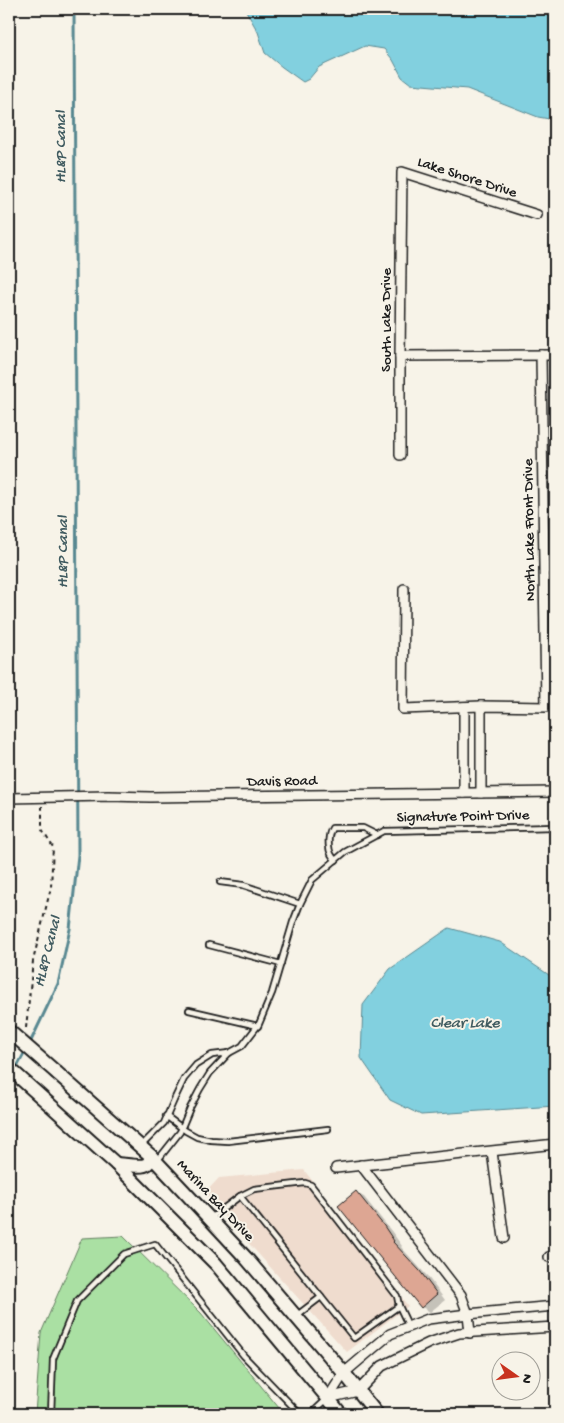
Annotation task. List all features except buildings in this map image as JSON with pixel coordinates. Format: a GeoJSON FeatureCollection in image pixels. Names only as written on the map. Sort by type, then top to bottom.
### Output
{"type":"FeatureCollection","features":[{"type":"Feature","properties":{"kind":"main road","name":"Marina Bay Drive"},"geometry":{"type":"LineString","coordinates":[[9,1031],[154,1159],[246,1258],[377,1414]]}},
{"type":"Feature","properties":{"kind":"main road"},"geometry":{"type":"LineString","coordinates":[[9,1068],[116,1164],[216,1264],[340,1414]]}},
{"type":"Feature","properties":{"kind":"main road"},"geometry":{"type":"LineString","coordinates":[[116,1164],[142,1166],[147,1165],[154,1159]]}},
{"type":"Feature","properties":{"kind":"street","name":"Lake Shore Drive"},"geometry":{"type":"LineString","coordinates":[[402,185],[402,172],[537,215]]}},
{"type":"Feature","properties":{"kind":"street","name":"South Lake Drive"},"geometry":{"type":"LineString","coordinates":[[400,455],[402,185]]}},
{"type":"Feature","properties":{"kind":"street","name":"North Lake Front Drive"},"geometry":{"type":"LineString","coordinates":[[481,706],[546,707],[541,354]]}},
{"type":"Feature","properties":{"kind":"street"},"geometry":{"type":"LineString","coordinates":[[400,356],[555,355]]}},
{"type":"Feature","properties":{"kind":"street"},"geometry":{"type":"LineString","coordinates":[[404,589],[403,710],[481,706],[481,793]]}},
{"type":"Feature","properties":{"kind":"street"},"geometry":{"type":"LineString","coordinates":[[464,707],[464,793]]}},
{"type":"Feature","properties":{"kind":"street","name":"Davis Road"},"geometry":{"type":"LineString","coordinates":[[9,798],[43,801],[108,796],[555,792]]}},
{"type":"Feature","properties":{"kind":"street"},"geometry":{"type":"LineString","coordinates":[[336,1168],[555,1144]]}},
{"type":"Feature","properties":{"kind":"street"},"geometry":{"type":"LineString","coordinates":[[492,1152],[504,1238]]}},
{"type":"Feature","properties":{"kind":"street"},"geometry":{"type":"LineString","coordinates":[[361,1166],[461,1295],[468,1314],[470,1333]]}},
{"type":"Feature","properties":{"kind":"street"},"geometry":{"type":"LineString","coordinates":[[328,1398],[344,1373],[390,1334],[428,1319],[555,1306]]}},
{"type":"Feature","properties":{"kind":"street"},"geometry":{"type":"LineString","coordinates":[[328,1398],[358,1391],[382,1366],[429,1343],[459,1334],[555,1327]]}},
{"type":"Feature","properties":{"kind":"lane","name":"Signature Point Drive"},"geometry":{"type":"LineString","coordinates":[[154,1159],[180,1132],[200,1089],[210,1073],[229,1053],[242,1046],[258,1026],[272,993],[293,922],[312,880],[345,852],[384,831],[555,827]]}},
{"type":"Feature","properties":{"kind":"lane"},"geometry":{"type":"LineString","coordinates":[[336,860],[331,857],[329,852],[332,828],[363,828],[377,834]]}},
{"type":"Feature","properties":{"kind":"lane"},"geometry":{"type":"LineString","coordinates":[[220,882],[243,885],[300,904]]}},
{"type":"Feature","properties":{"kind":"lane"},"geometry":{"type":"LineString","coordinates":[[209,945],[281,964]]}},
{"type":"Feature","properties":{"kind":"lane"},"geometry":{"type":"LineString","coordinates":[[189,1010],[258,1026]]}},
{"type":"Feature","properties":{"kind":"lane","name":"Signature Point Drive"},"geometry":{"type":"LineString","coordinates":[[140,1147],[164,1123],[184,1079],[196,1065],[212,1055],[229,1053]]}},
{"type":"Feature","properties":{"kind":"lane"},"geometry":{"type":"LineString","coordinates":[[166,1116],[197,1137],[220,1141],[328,1129]]}},
{"type":"Feature","properties":{"kind":"lane"},"geometry":{"type":"LineString","coordinates":[[210,1219],[240,1196],[254,1189],[305,1183],[311,1185],[396,1296],[409,1327]]}},
{"type":"Feature","properties":{"kind":"lane"},"geometry":{"type":"LineString","coordinates":[[240,1196],[354,1338],[399,1306]]}},
{"type":"Feature","properties":{"kind":"lane"},"geometry":{"type":"LineString","coordinates":[[51,1414],[53,1359],[77,1301],[124,1254],[155,1244],[244,1356],[300,1414]]}},
{"type":"Feature","properties":{"kind":"lane"},"geometry":{"type":"LineString","coordinates":[[296,1316],[320,1297]]}},
{"type":"Feature","properties":{"kind":"lane"},"geometry":{"type":"LineString","coordinates":[[311,1414],[328,1398]]}},
{"type":"Feature","properties":{"kind":"path"},"geometry":{"type":"LineString","coordinates":[[26,1028],[33,961],[50,887],[53,847],[42,830],[43,801]]}},
{"type":"Feature","properties":{"kind":"shaded area"},"geometry":{"type":"Polygon","coordinates":[[[304,1170],[408,1306],[347,1352],[204,1194],[219,1178],[304,1170]]]}},
{"type":"Feature","properties":{"kind":"green space"},"geometry":{"type":"Polygon","coordinates":[[[123,1236],[201,1313],[284,1414],[35,1414],[41,1333],[82,1238],[123,1236]]]}},
{"type":"Feature","properties":{"kind":"water"},"geometry":{"type":"Polygon","coordinates":[[[245,9],[555,9],[555,120],[538,117],[467,89],[411,84],[402,77],[393,60],[384,49],[365,46],[319,67],[309,79],[303,82],[265,53],[258,32],[245,9]]]}},
{"type":"Feature","properties":{"kind":"water","name":"Clear Lake"},"geometry":{"type":"Polygon","coordinates":[[[449,928],[500,942],[555,979],[555,1106],[421,1115],[390,1100],[361,1058],[363,1005],[390,969],[449,928]]]}},
{"type":"Feature","properties":{"kind":"waterway","name":"HL&P Canal"},"geometry":{"type":"LineString","coordinates":[[29,1045],[58,984],[70,929],[78,855],[74,9]]}},
{"type":"Feature","properties":{"kind":"waterway","name":"HL&P Canal"},"geometry":{"type":"LineString","coordinates":[[16,1069],[26,1050]]}}]}
